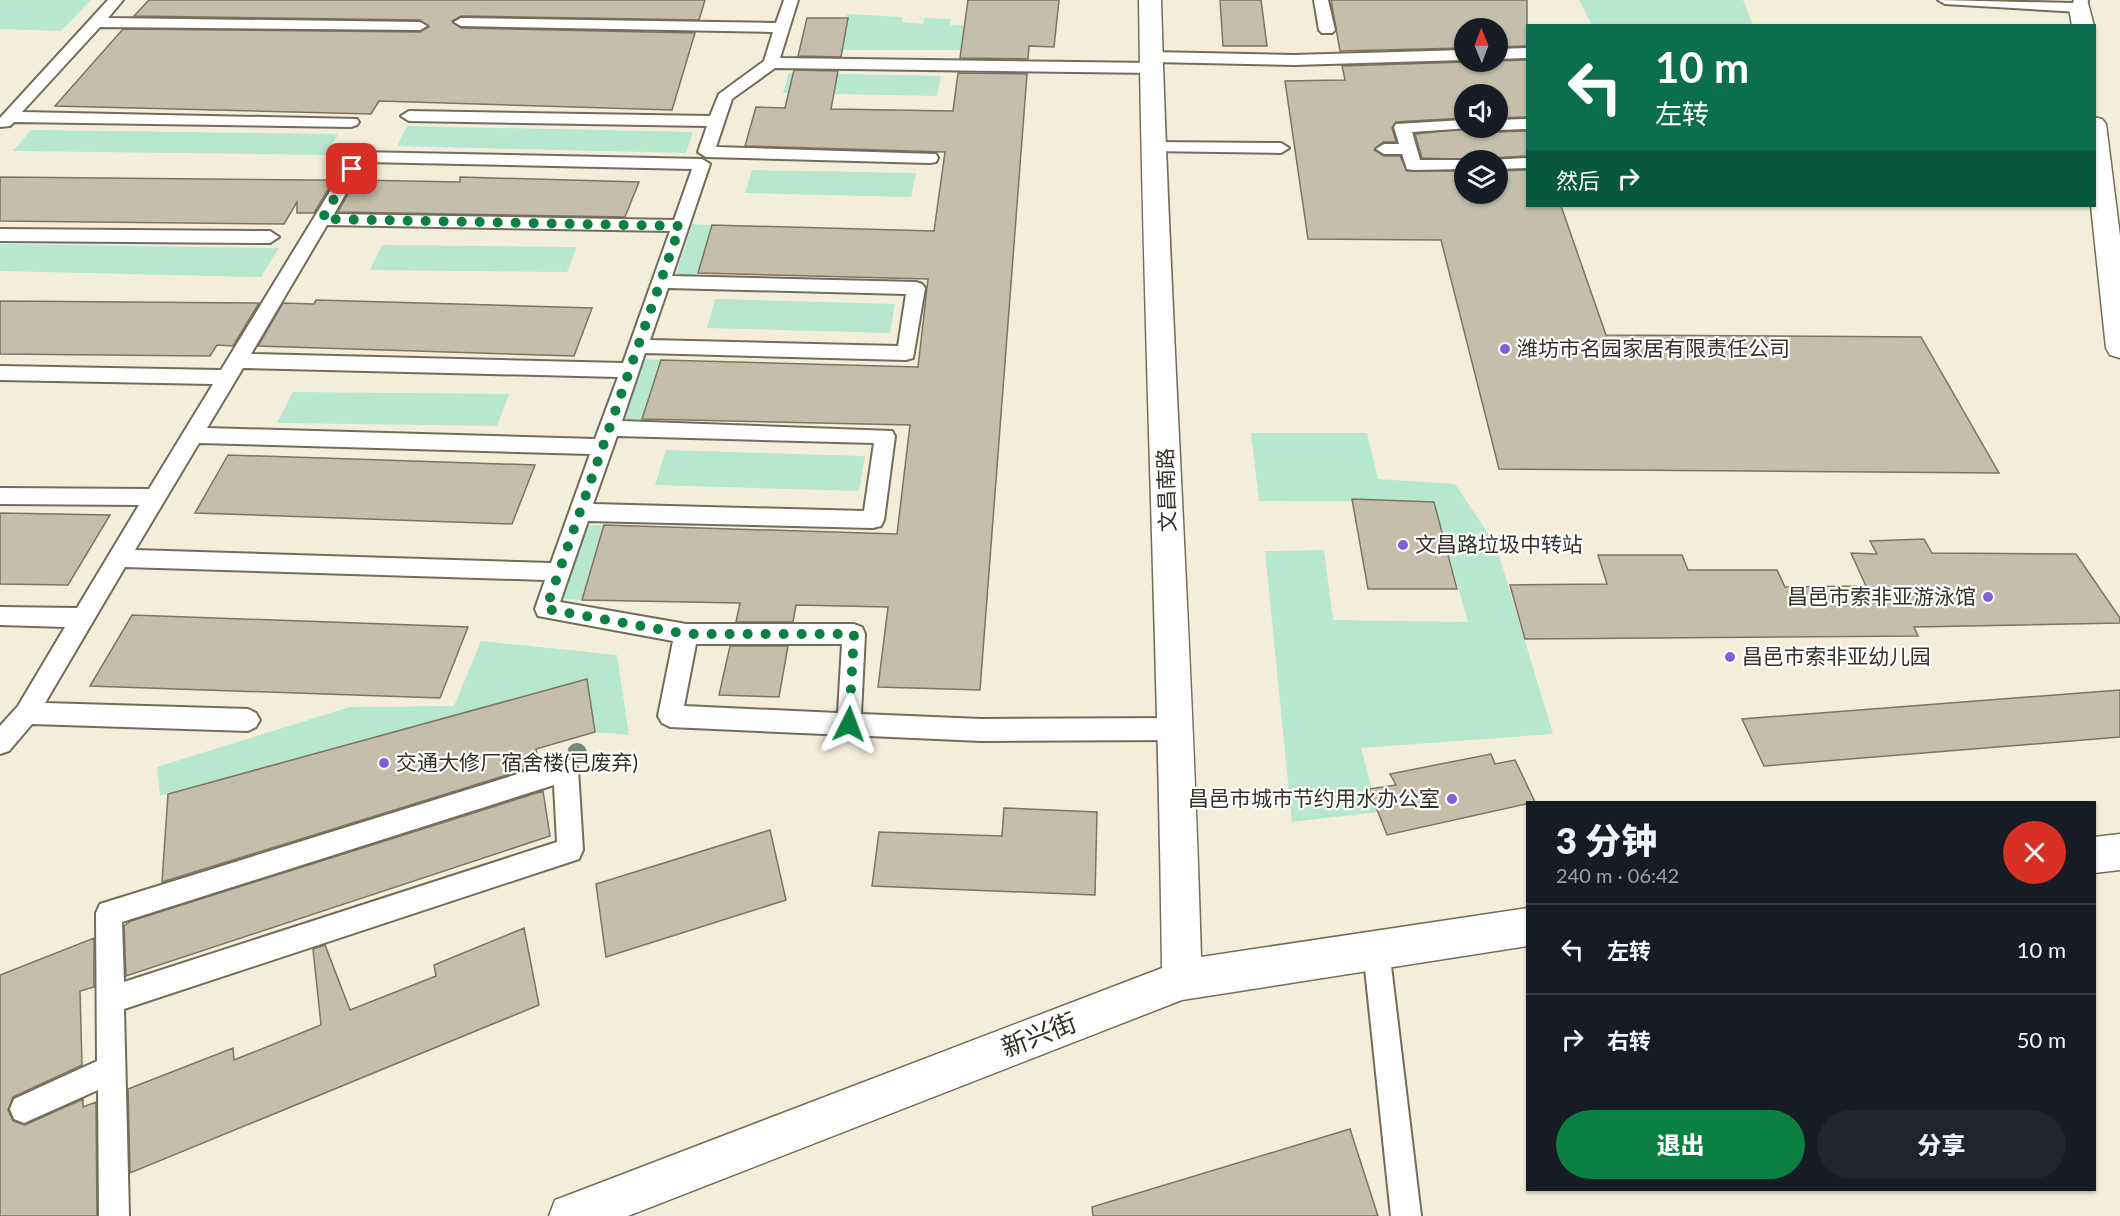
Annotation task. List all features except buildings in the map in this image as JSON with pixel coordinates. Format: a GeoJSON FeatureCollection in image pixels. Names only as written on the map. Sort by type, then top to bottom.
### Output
{"type":"FeatureCollection","features":[{"type":"Feature","properties":{"kind":"street","name":"文昌南路"},"geometry":{"type":"LineString","coordinates":[[1150,0],[1153,147],[1177,729],[1182,980]]}},
{"type":"Feature","properties":{"kind":"street"},"geometry":{"type":"LineString","coordinates":[[2096,141],[2120,348]]}},
{"type":"Feature","properties":{"kind":"street"},"geometry":{"type":"LineString","coordinates":[[2096,855],[2120,852]]}},
{"type":"Feature","properties":{"kind":"street","name":"新兴街"},"geometry":{"type":"LineString","coordinates":[[571,1216],[1182,980],[1526,927]]}},
{"type":"Feature","properties":{"kind":"lane"},"geometry":{"type":"LineString","coordinates":[[5,122],[116,0]]}},
{"type":"Feature","properties":{"kind":"lane"},"geometry":{"type":"LineString","coordinates":[[791,0],[771,63],[725,97],[706,152],[930,158]]}},
{"type":"Feature","properties":{"kind":"lane"},"geometry":{"type":"LineString","coordinates":[[1321,0],[1327,30]]}},
{"type":"Feature","properties":{"kind":"lane"},"geometry":{"type":"LineString","coordinates":[[1945,0],[2082,11]]}},
{"type":"Feature","properties":{"kind":"lane"},"geometry":{"type":"LineString","coordinates":[[96,22],[420,26]]}},
{"type":"Feature","properties":{"kind":"lane"},"geometry":{"type":"LineString","coordinates":[[461,22],[782,28]]}},
{"type":"Feature","properties":{"kind":"lane"},"geometry":{"type":"LineString","coordinates":[[1508,54],[1526,53]]}},
{"type":"Feature","properties":{"kind":"lane"},"geometry":{"type":"LineString","coordinates":[[771,63],[1153,62],[1454,55]]}},
{"type":"Feature","properties":{"kind":"lane"},"geometry":{"type":"LineString","coordinates":[[409,116],[717,121]]}},
{"type":"Feature","properties":{"kind":"lane"},"geometry":{"type":"LineString","coordinates":[[5,122],[351,122]]}},
{"type":"Feature","properties":{"kind":"lane"},"geometry":{"type":"LineString","coordinates":[[1508,125],[1526,124]]}},
{"type":"Feature","properties":{"kind":"lane"},"geometry":{"type":"LineString","coordinates":[[1454,125],[1402,127],[1413,165],[1454,164]]}},
{"type":"Feature","properties":{"kind":"lane"},"geometry":{"type":"LineString","coordinates":[[1153,147],[1281,148]]}},
{"type":"Feature","properties":{"kind":"lane"},"geometry":{"type":"LineString","coordinates":[[1384,149],[1409,149]]}},
{"type":"Feature","properties":{"kind":"lane"},"geometry":{"type":"LineString","coordinates":[[0,743],[26,713],[359,157],[702,164],[546,609],[686,634],[854,634],[849,724]]}},
{"type":"Feature","properties":{"kind":"lane"},"geometry":{"type":"LineString","coordinates":[[1508,164],[1526,163]]}},
{"type":"Feature","properties":{"kind":"lane"},"geometry":{"type":"LineString","coordinates":[[322,219],[680,226]]}},
{"type":"Feature","properties":{"kind":"lane"},"geometry":{"type":"LineString","coordinates":[[0,235],[270,237]]}},
{"type":"Feature","properties":{"kind":"lane"},"geometry":{"type":"LineString","coordinates":[[638,346],[906,353],[916,288],[660,282]]}},
{"type":"Feature","properties":{"kind":"lane"},"geometry":{"type":"LineString","coordinates":[[0,374],[233,369],[630,370]]}},
{"type":"Feature","properties":{"kind":"lane"},"geometry":{"type":"LineString","coordinates":[[193,435],[885,436],[873,520],[580,512]]}},
{"type":"Feature","properties":{"kind":"lane"},"geometry":{"type":"LineString","coordinates":[[0,496],[156,497]]}},
{"type":"Feature","properties":{"kind":"lane"},"geometry":{"type":"LineString","coordinates":[[119,558],[559,572]]}},
{"type":"Feature","properties":{"kind":"lane"},"geometry":{"type":"LineString","coordinates":[[0,616],[83,618]]}},
{"type":"Feature","properties":{"kind":"lane"},"geometry":{"type":"LineString","coordinates":[[686,634],[670,716],[981,730],[1177,729]]}},
{"type":"Feature","properties":{"kind":"lane"},"geometry":{"type":"LineString","coordinates":[[26,713],[248,720]]}},
{"type":"Feature","properties":{"kind":"lane"},"geometry":{"type":"LineString","coordinates":[[111,1000],[570,850],[566,770],[109,913],[114,1216]]}},
{"type":"Feature","properties":{"kind":"lane"},"geometry":{"type":"LineString","coordinates":[[1376,949],[1406,1216]]}},
{"type":"Feature","properties":{"kind":"lane"},"geometry":{"type":"LineString","coordinates":[[24,1109],[112,1069]]}},
{"type":"Feature","properties":{"kind":"green space"},"geometry":{"type":"Polygon","coordinates":[[[0,0],[91,0],[61,31],[0,29],[0,0]]]}},
{"type":"Feature","properties":{"kind":"green space"},"geometry":{"type":"Polygon","coordinates":[[[1579,0],[1743,0],[1753,24],[1591,24],[1579,0]]]}},
{"type":"Feature","properties":{"kind":"green space"},"geometry":{"type":"Polygon","coordinates":[[[847,14],[903,17],[902,22],[923,24],[925,18],[951,19],[950,25],[973,26],[984,50],[842,50],[847,14]]]}},
{"type":"Feature","properties":{"kind":"green space"},"geometry":{"type":"Polygon","coordinates":[[[789,73],[941,76],[937,96],[783,93],[789,73]]]}},
{"type":"Feature","properties":{"kind":"green space"},"geometry":{"type":"Polygon","coordinates":[[[407,126],[693,132],[686,153],[397,146],[407,126]]]}},
{"type":"Feature","properties":{"kind":"green space"},"geometry":{"type":"Polygon","coordinates":[[[31,130],[338,134],[326,155],[13,151],[31,130]]]}},
{"type":"Feature","properties":{"kind":"green space"},"geometry":{"type":"Polygon","coordinates":[[[752,170],[916,173],[911,197],[745,193],[752,170]]]}},
{"type":"Feature","properties":{"kind":"green space"},"geometry":{"type":"Polygon","coordinates":[[[692,224],[712,225],[696,278],[675,277],[692,224]]]}},
{"type":"Feature","properties":{"kind":"green space"},"geometry":{"type":"Polygon","coordinates":[[[0,244],[279,248],[261,277],[0,271],[0,244]]]}},
{"type":"Feature","properties":{"kind":"green space"},"geometry":{"type":"Polygon","coordinates":[[[382,245],[577,247],[567,272],[370,270],[382,245]]]}},
{"type":"Feature","properties":{"kind":"green space"},"geometry":{"type":"Polygon","coordinates":[[[715,299],[895,304],[890,333],[707,328],[715,299]]]}},
{"type":"Feature","properties":{"kind":"green space"},"geometry":{"type":"Polygon","coordinates":[[[641,359],[661,360],[642,419],[621,419],[641,359]]]}},
{"type":"Feature","properties":{"kind":"green space"},"geometry":{"type":"Polygon","coordinates":[[[293,392],[509,394],[497,426],[277,423],[293,392]]]}},
{"type":"Feature","properties":{"kind":"green space"},"geometry":{"type":"Polygon","coordinates":[[[1251,433],[1367,433],[1378,479],[1455,484],[1496,545],[1553,734],[1361,748],[1378,812],[1292,822],[1265,551],[1324,550],[1333,620],[1468,622],[1434,502],[1259,501],[1251,433]]]}},
{"type":"Feature","properties":{"kind":"green space"},"geometry":{"type":"Polygon","coordinates":[[[666,450],[865,456],[859,491],[655,485],[666,450]]]}},
{"type":"Feature","properties":{"kind":"green space"},"geometry":{"type":"Polygon","coordinates":[[[582,525],[604,525],[582,600],[559,599],[582,525]]]}},
{"type":"Feature","properties":{"kind":"green space"},"geometry":{"type":"Polygon","coordinates":[[[481,641],[617,655],[629,735],[595,732],[587,680],[160,796],[157,767],[350,707],[454,706],[481,641]]]}},
{"type":"Feature","properties":{"kind":"place","name":"潍坊市名园家居有限责任公司"},"geometry":{"type":"Point","coordinates":[1505,349]}},
{"type":"Feature","properties":{"kind":"place","name":"文昌路垃圾中转站"},"geometry":{"type":"Point","coordinates":[1403,545]}},
{"type":"Feature","properties":{"kind":"place","name":"昌邑市索非亚游泳馆"},"geometry":{"type":"Point","coordinates":[1988,597]}},
{"type":"Feature","properties":{"kind":"place","name":"昌邑市索非亚幼儿园"},"geometry":{"type":"Point","coordinates":[1730,657]}},
{"type":"Feature","properties":{"kind":"place","name":"交通大修厂宿舍楼(已废弃)"},"geometry":{"type":"Point","coordinates":[384,763]}},
{"type":"Feature","properties":{"kind":"place","name":"昌邑市城市节约用水办公室"},"geometry":{"type":"Point","coordinates":[1452,799]}},
{"type":"Feature","properties":{"kind":"route"},"geometry":{"type":"LineString","coordinates":[[352,169],[322,219],[680,226],[546,609],[686,634],[854,634],[849,724]]}}]}
